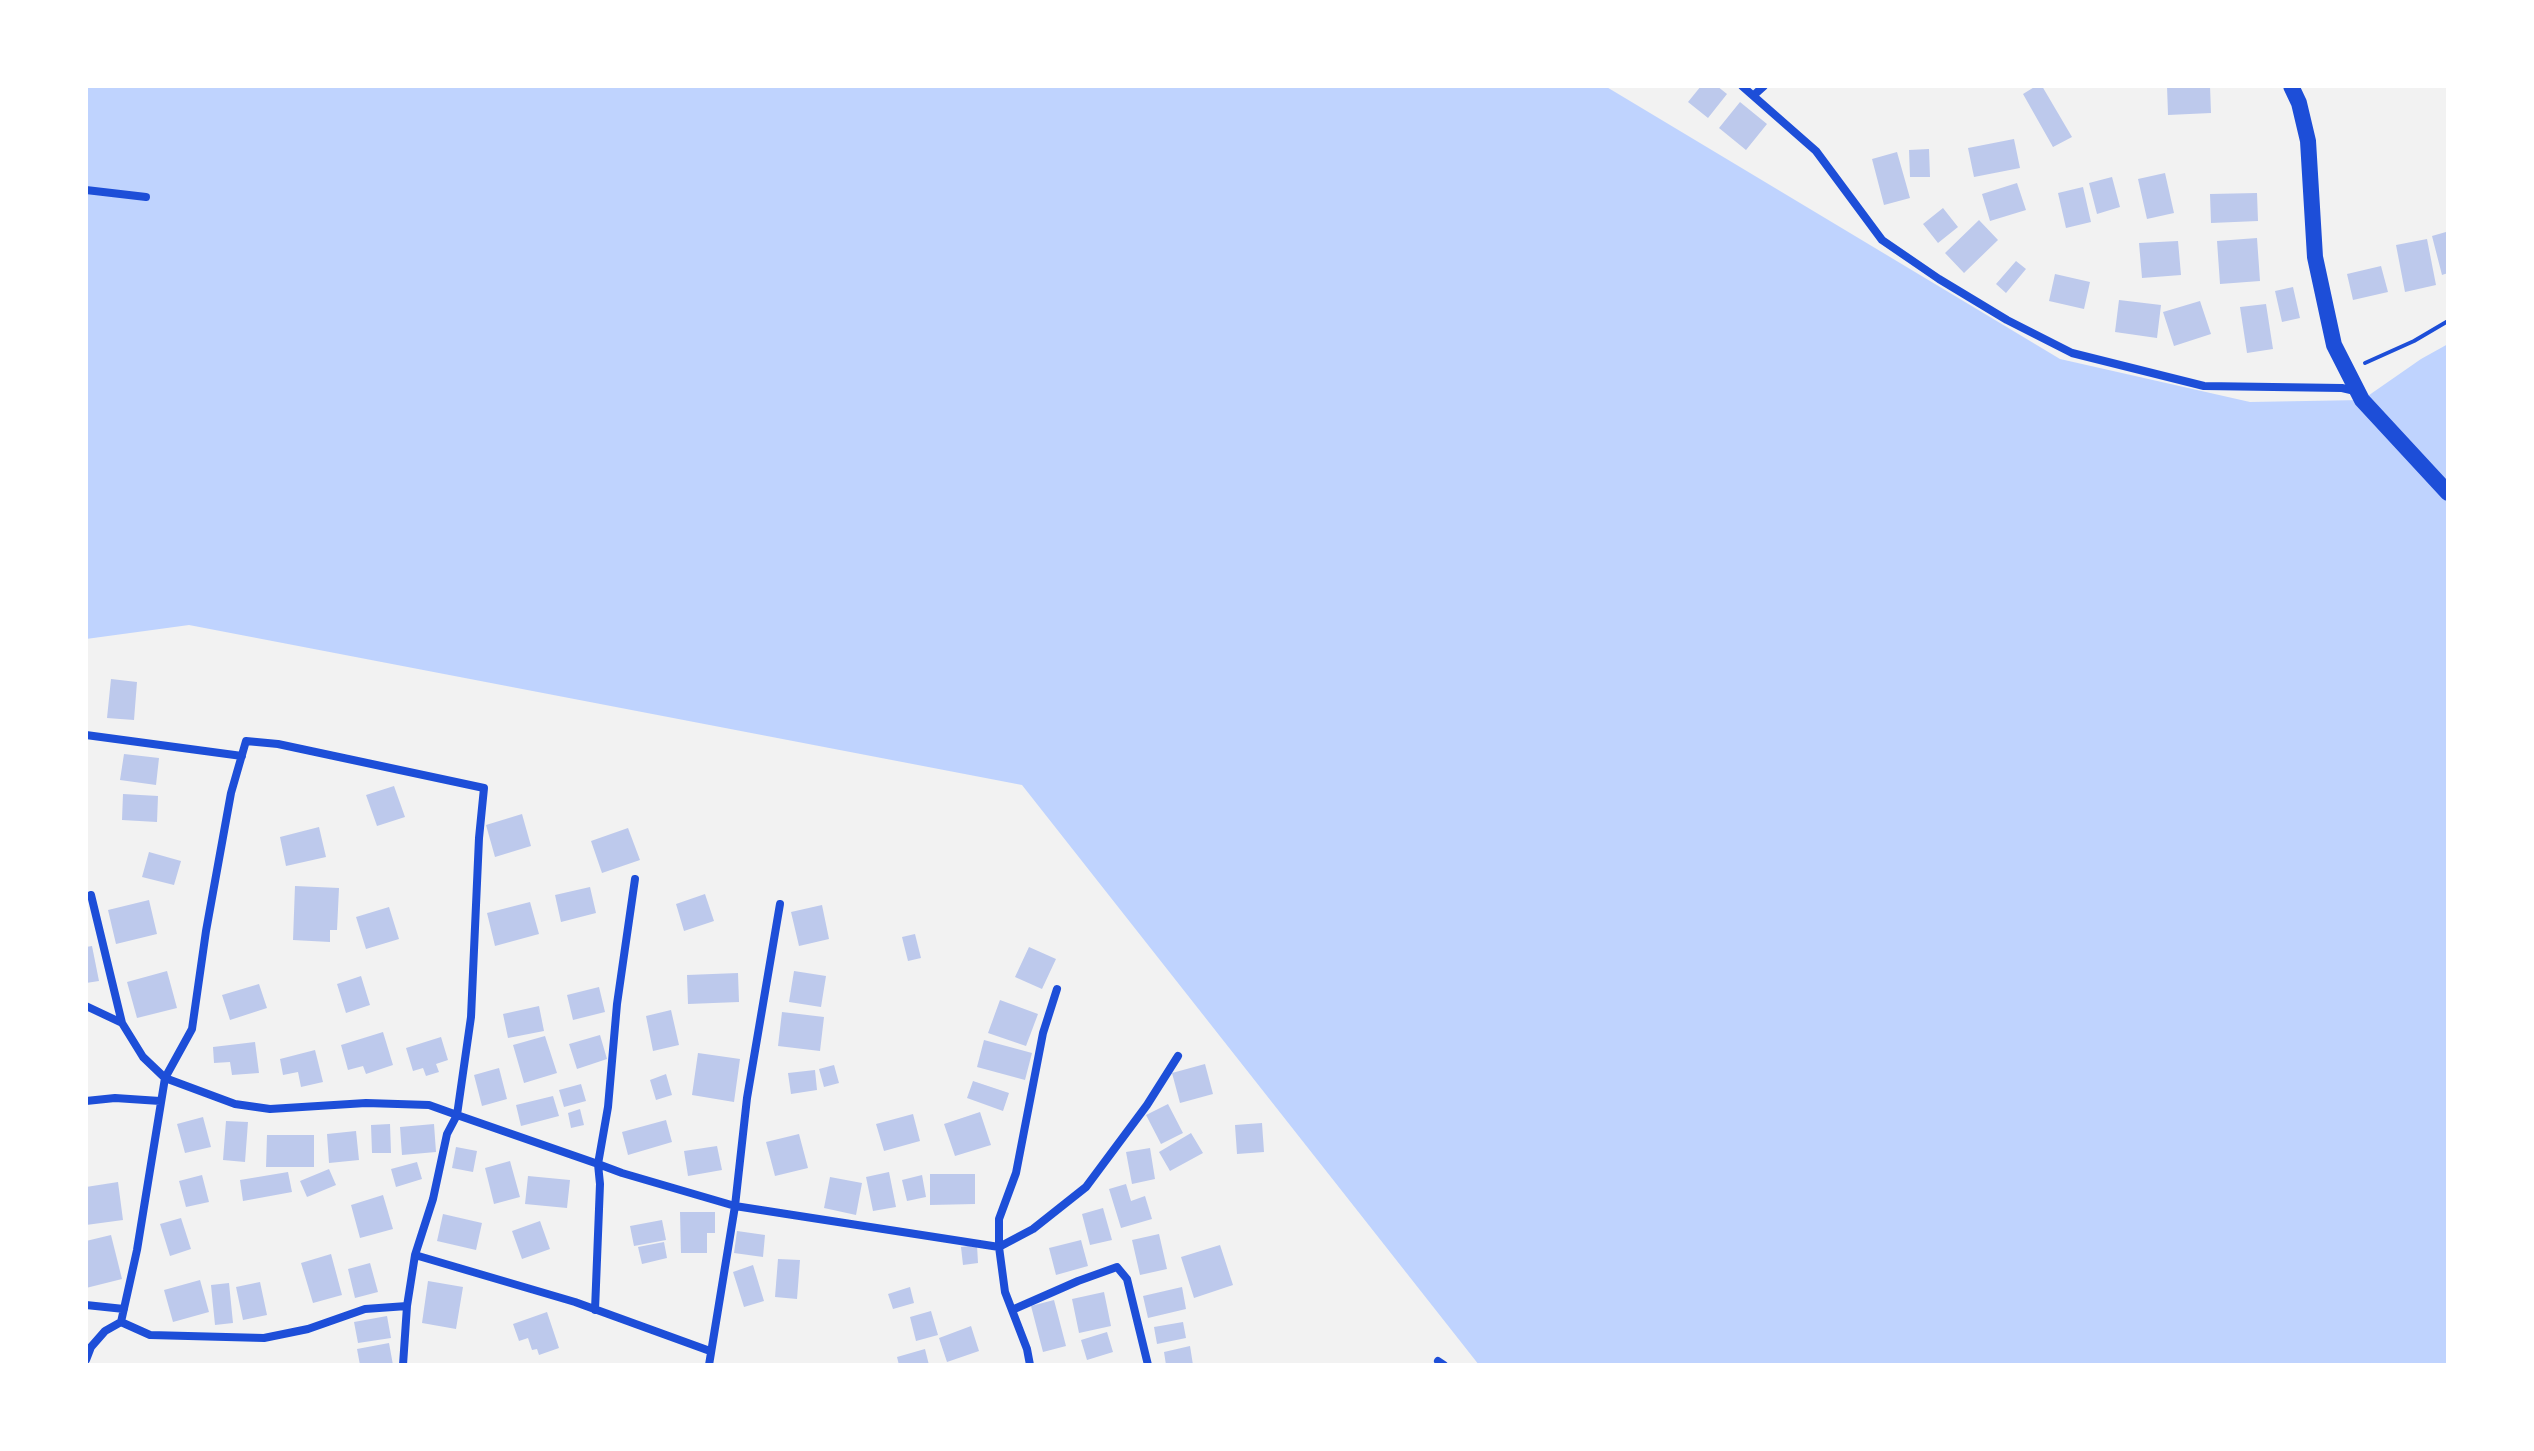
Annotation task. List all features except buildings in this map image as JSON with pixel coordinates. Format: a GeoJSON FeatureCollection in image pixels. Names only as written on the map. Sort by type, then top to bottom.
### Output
{"type":"FeatureCollection","features":[{"type":"Feature","properties":{"kind":"main road"},"geometry":{"type":"LineString","coordinates":[[2291,86],[2299,103],[2308,141],[2315,257],[2334,345],[2356,391],[2448,493]]}},
{"type":"Feature","properties":{"kind":"street"},"geometry":{"type":"LineString","coordinates":[[1742,86],[1816,151],[1882,240],[2007,320],[2072,353],[2204,386],[2342,388],[2356,391]]}},
{"type":"Feature","properties":{"kind":"street"},"geometry":{"type":"LineString","coordinates":[[1754,95],[1764,86]]}},
{"type":"Feature","properties":{"kind":"street"},"geometry":{"type":"LineString","coordinates":[[86,190],[146,197]]}},
{"type":"Feature","properties":{"kind":"street"},"geometry":{"type":"LineString","coordinates":[[86,735],[242,756]]}},
{"type":"Feature","properties":{"kind":"street"},"geometry":{"type":"LineString","coordinates":[[86,1360],[91,1347],[105,1331],[121,1322],[137,1250],[160,1101],[165,1078],[192,1029],[231,793],[246,741],[278,744],[484,788],[471,1017],[457,1115],[447,1134],[433,1199],[415,1255],[407,1306],[403,1365]]}},
{"type":"Feature","properties":{"kind":"street"},"geometry":{"type":"LineString","coordinates":[[595,1310],[600,1184],[598,1164],[608,1107],[617,1004],[635,879]]}},
{"type":"Feature","properties":{"kind":"street"},"geometry":{"type":"LineString","coordinates":[[91,895],[122,1023],[143,1057],[165,1078],[235,1104],[270,1109],[366,1103],[429,1105],[598,1164],[735,1206],[999,1247],[1033,1229],[1086,1187],[1147,1105],[1178,1056]]}},
{"type":"Feature","properties":{"kind":"street"},"geometry":{"type":"LineString","coordinates":[[709,1365],[735,1206],[747,1098],[780,904]]}},
{"type":"Feature","properties":{"kind":"street"},"geometry":{"type":"LineString","coordinates":[[1030,1365],[1005,1292],[999,1219],[1016,1173],[1040,1047],[1057,989]]}},
{"type":"Feature","properties":{"kind":"street"},"geometry":{"type":"LineString","coordinates":[[86,1006],[122,1023]]}},
{"type":"Feature","properties":{"kind":"street"},"geometry":{"type":"LineString","coordinates":[[86,1101],[115,1098],[160,1101]]}},
{"type":"Feature","properties":{"kind":"street"},"geometry":{"type":"LineString","coordinates":[[415,1255],[595,1310],[710,1351]]}},
{"type":"Feature","properties":{"kind":"street"},"geometry":{"type":"LineString","coordinates":[[1012,1310],[1117,1267],[1127,1279],[1148,1365]]}},
{"type":"Feature","properties":{"kind":"street"},"geometry":{"type":"LineString","coordinates":[[86,1305],[124,1309]]}},
{"type":"Feature","properties":{"kind":"street"},"geometry":{"type":"LineString","coordinates":[[121,1322],[150,1335],[264,1338],[308,1329],[365,1309],[407,1306]]}},
{"type":"Feature","properties":{"kind":"path"},"geometry":{"type":"LineString","coordinates":[[2345,371],[2414,341],[2448,321]]}},
{"type":"Feature","properties":{"kind":"water"},"geometry":{"type":"Polygon","coordinates":[[[86,86],[1605,86],[2060,359],[2250,402],[2362,400],[2448,344],[2448,1365],[1479,1365],[1022,785],[189,625],[86,639],[86,86]]]}}]}
